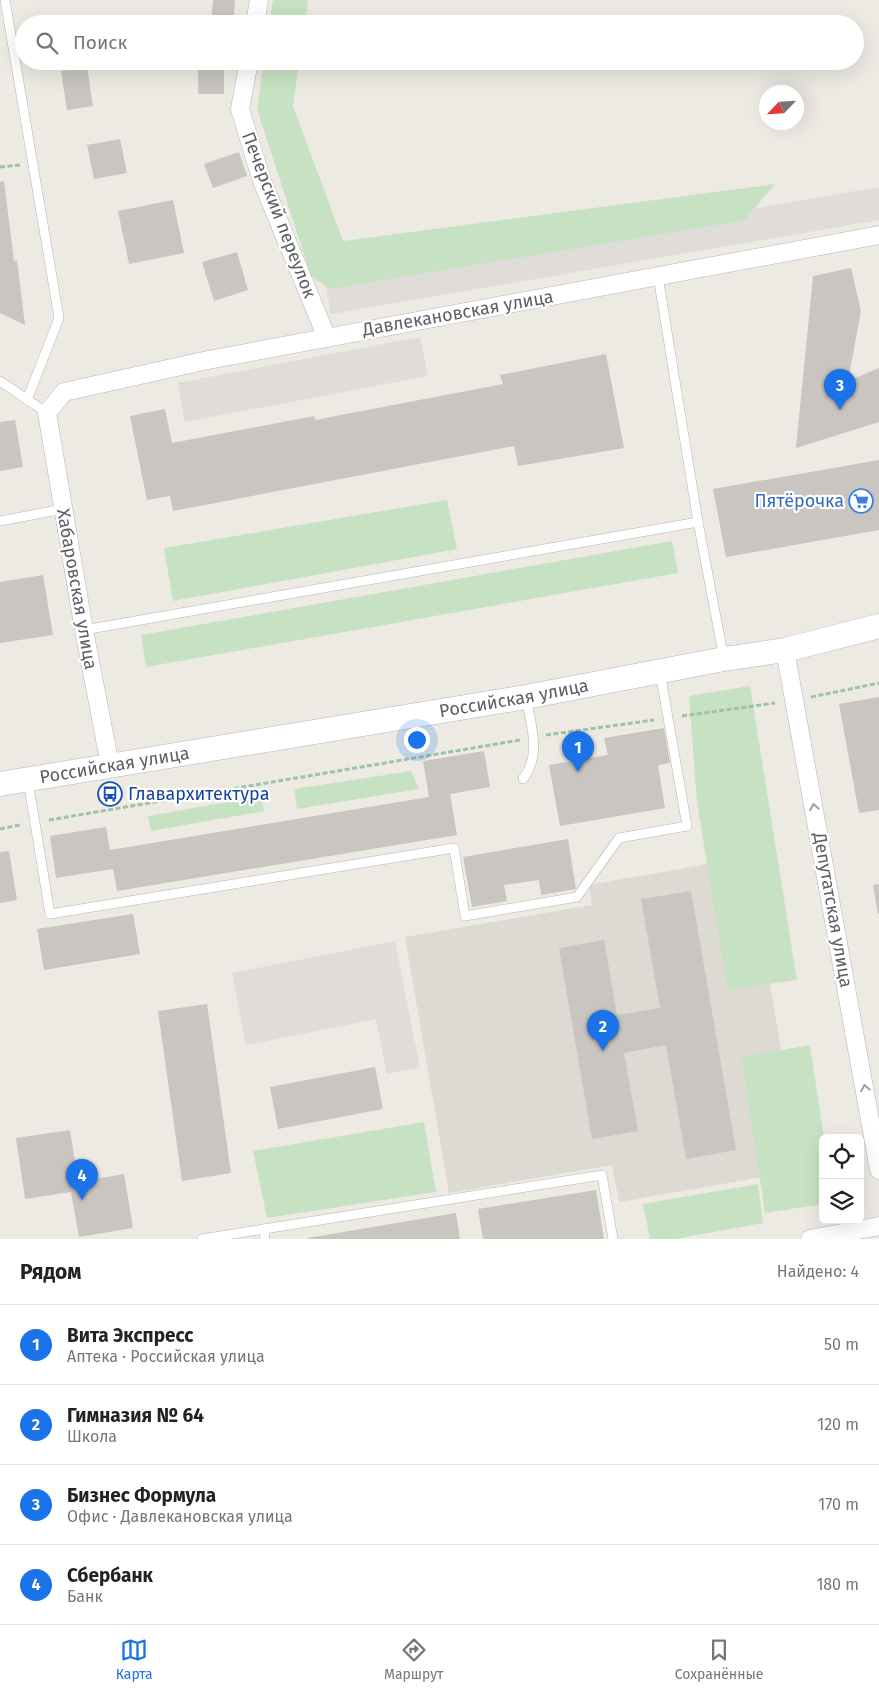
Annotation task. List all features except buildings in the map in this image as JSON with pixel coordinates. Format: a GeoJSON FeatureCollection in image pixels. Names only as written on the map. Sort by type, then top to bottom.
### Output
{"type":"FeatureCollection","features":[{"type":"Feature","properties":{"kind":"main road","name":"Российская улица"},"geometry":{"type":"LineString","coordinates":[[0,784],[526,697],[785,650],[879,626]]}},
{"type":"Feature","properties":{"kind":"street"},"geometry":{"type":"LineString","coordinates":[[257,15],[260,0]]}},
{"type":"Feature","properties":{"kind":"street","name":"Печерский переулок"},"geometry":{"type":"LineString","coordinates":[[247,70],[240,109],[262,181],[327,338]]}},
{"type":"Feature","properties":{"kind":"street","name":"Давлекановская улица"},"geometry":{"type":"LineString","coordinates":[[47,412],[64,392],[208,360],[879,235]]}},
{"type":"Feature","properties":{"kind":"street","name":"Хабаровская улица"},"geometry":{"type":"LineString","coordinates":[[47,412],[84,630],[110,765]]}},
{"type":"Feature","properties":{"kind":"street","name":"Депутатская улица"},"geometry":{"type":"LineString","coordinates":[[785,650],[874,1108],[879,1170]]}},
{"type":"Feature","properties":{"kind":"street"},"geometry":{"type":"LineString","coordinates":[[818,1238],[879,1226]]}},
{"type":"Feature","properties":{"kind":"lane"},"geometry":{"type":"LineString","coordinates":[[6,0],[15,54]]}},
{"type":"Feature","properties":{"kind":"lane"},"geometry":{"type":"LineString","coordinates":[[18,70],[59,318],[27,400]]}},
{"type":"Feature","properties":{"kind":"lane"},"geometry":{"type":"LineString","coordinates":[[658,276],[698,522],[724,660]]}},
{"type":"Feature","properties":{"kind":"lane"},"geometry":{"type":"LineString","coordinates":[[0,381],[47,412]]}},
{"type":"Feature","properties":{"kind":"lane"},"geometry":{"type":"LineString","coordinates":[[0,521],[63,509]]}},
{"type":"Feature","properties":{"kind":"lane"},"geometry":{"type":"LineString","coordinates":[[84,630],[698,522]]}},
{"type":"Feature","properties":{"kind":"lane"},"geometry":{"type":"LineString","coordinates":[[27,780],[50,914],[454,848],[465,916],[577,897],[619,838],[687,826],[660,672]]}},
{"type":"Feature","properties":{"kind":"lane"},"geometry":{"type":"LineString","coordinates":[[523,779],[530,769],[534,756],[533,737],[526,697]]}},
{"type":"Feature","properties":{"kind":"lane"},"geometry":{"type":"LineString","coordinates":[[202,1239],[602,1175],[613,1239]]}},
{"type":"Feature","properties":{"kind":"lane"},"geometry":{"type":"LineString","coordinates":[[264,1229],[265,1239]]}},
{"type":"Feature","properties":{"kind":"path"},"geometry":{"type":"LineString","coordinates":[[0,828],[533,737],[795,700],[879,683]]}},
{"type":"Feature","properties":{"kind":"shaded area"},"geometry":{"type":"Polygon","coordinates":[[[879,187],[879,220],[331,314],[325,282],[879,187]]]}},
{"type":"Feature","properties":{"kind":"shaded area"},"geometry":{"type":"Polygon","coordinates":[[[420,337],[428,376],[185,422],[178,383],[420,337]]]}},
{"type":"Feature","properties":{"kind":"shaded area"},"geometry":{"type":"Polygon","coordinates":[[[748,857],[802,1170],[619,1202],[612,1165],[449,1193],[405,937],[592,905],[589,885],[748,857]]]}},
{"type":"Feature","properties":{"kind":"shaded area"},"geometry":{"type":"Polygon","coordinates":[[[395,941],[420,1067],[387,1074],[376,1019],[246,1045],[232,973],[395,941]]]}},
{"type":"Feature","properties":{"kind":"green space"},"geometry":{"type":"Polygon","coordinates":[[[273,0],[308,0],[306,15],[270,15],[273,0]]]}},
{"type":"Feature","properties":{"kind":"green space"},"geometry":{"type":"Polygon","coordinates":[[[263,70],[298,70],[293,106],[343,241],[775,184],[745,220],[330,289],[311,276],[257,109],[263,70]]]}},
{"type":"Feature","properties":{"kind":"green space"},"geometry":{"type":"Polygon","coordinates":[[[447,500],[457,549],[173,601],[164,548],[447,500]]]}},
{"type":"Feature","properties":{"kind":"green space"},"geometry":{"type":"Polygon","coordinates":[[[672,541],[678,573],[146,667],[141,635],[672,541]]]}},
{"type":"Feature","properties":{"kind":"green space"},"geometry":{"type":"Polygon","coordinates":[[[750,686],[797,980],[728,990],[697,803],[689,696],[750,686]]]}},
{"type":"Feature","properties":{"kind":"green space"},"geometry":{"type":"Polygon","coordinates":[[[411,771],[419,789],[297,809],[294,789],[411,771]]]}},
{"type":"Feature","properties":{"kind":"green space"},"geometry":{"type":"Polygon","coordinates":[[[261,796],[264,811],[151,831],[148,816],[261,796]]]}},
{"type":"Feature","properties":{"kind":"green space"},"geometry":{"type":"Polygon","coordinates":[[[810,1045],[823,1134],[819,1134],[819,1205],[765,1213],[742,1057],[810,1045]]]}},
{"type":"Feature","properties":{"kind":"green space"},"geometry":{"type":"Polygon","coordinates":[[[424,1122],[436,1192],[267,1218],[253,1151],[424,1122]]]}},
{"type":"Feature","properties":{"kind":"green space"},"geometry":{"type":"Polygon","coordinates":[[[758,1184],[763,1223],[675,1239],[650,1239],[643,1204],[758,1184]]]}},
{"type":"Feature","properties":{"kind":"place","name":"Бизнес Формула"},"geometry":{"type":"Point","coordinates":[840,410]}},
{"type":"Feature","properties":{"kind":"place","name":"Пятёрочка"},"geometry":{"type":"Point","coordinates":[861,501]}},
{"type":"Feature","properties":{"kind":"place","name":"Вита Экспресс"},"geometry":{"type":"Point","coordinates":[578,772]}},
{"type":"Feature","properties":{"kind":"place","name":"Главархитектура"},"geometry":{"type":"Point","coordinates":[110,794]}},
{"type":"Feature","properties":{"kind":"place","name":"Гимназия № 64"},"geometry":{"type":"Point","coordinates":[603,1051]}},
{"type":"Feature","properties":{"kind":"place","name":"Сбербанк"},"geometry":{"type":"Point","coordinates":[82,1200]}}]}
